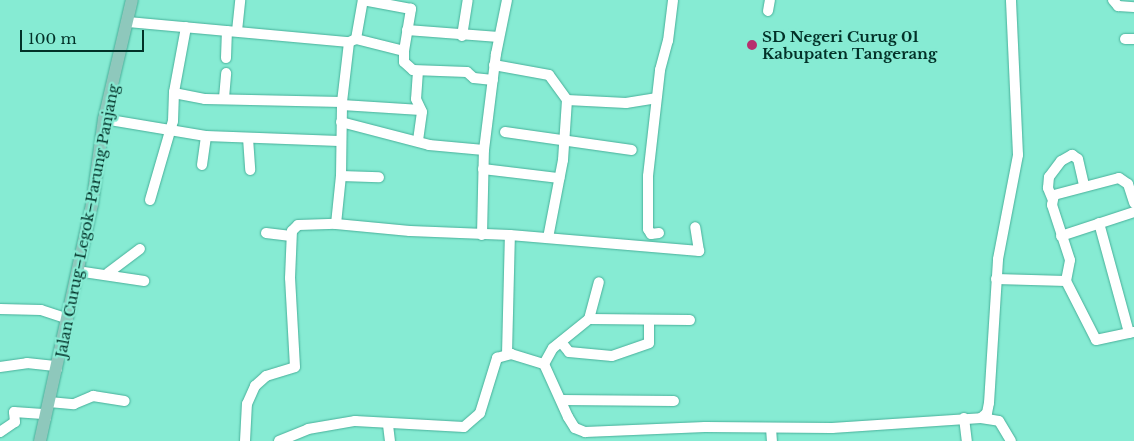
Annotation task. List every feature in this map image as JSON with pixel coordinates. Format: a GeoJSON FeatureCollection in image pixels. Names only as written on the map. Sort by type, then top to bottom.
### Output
{"type":"FeatureCollection","features":[{"type":"Feature","properties":{"kind":"main road","name":"Jalan Curug–Legok–Parung Panjang"},"geometry":{"type":"LineString","coordinates":[[40,441],[92,204],[104,119],[132,0]]}},
{"type":"Feature","properties":{"kind":"street"},"geometry":{"type":"LineString","coordinates":[[226,58],[240,0]]}},
{"type":"Feature","properties":{"kind":"street"},"geometry":{"type":"LineString","coordinates":[[336,224],[341,176],[339,141],[342,104],[353,41],[363,0],[412,4],[404,51],[406,66],[418,70],[467,72],[474,78],[492,80]]}},
{"type":"Feature","properties":{"kind":"street"},"geometry":{"type":"LineString","coordinates":[[462,36],[468,0]]}},
{"type":"Feature","properties":{"kind":"street"},"geometry":{"type":"LineString","coordinates":[[482,235],[484,150],[494,66],[506,0]]}},
{"type":"Feature","properties":{"kind":"street"},"geometry":{"type":"LineString","coordinates":[[659,233],[651,234],[648,229],[648,176],[656,98],[673,0]]}},
{"type":"Feature","properties":{"kind":"street"},"geometry":{"type":"LineString","coordinates":[[768,11],[770,0]]}},
{"type":"Feature","properties":{"kind":"street"},"geometry":{"type":"LineString","coordinates":[[980,418],[987,413],[989,404],[996,279],[1019,141],[1011,48],[1012,0]]}},
{"type":"Feature","properties":{"kind":"street"},"geometry":{"type":"LineString","coordinates":[[1113,0],[1118,6],[1134,7]]}},
{"type":"Feature","properties":{"kind":"street"},"geometry":{"type":"LineString","coordinates":[[128,22],[353,41],[404,51]]}},
{"type":"Feature","properties":{"kind":"street"},"geometry":{"type":"LineString","coordinates":[[150,200],[173,121],[174,93],[186,27]]}},
{"type":"Feature","properties":{"kind":"street"},"geometry":{"type":"LineString","coordinates":[[408,30],[499,38]]}},
{"type":"Feature","properties":{"kind":"street"},"geometry":{"type":"LineString","coordinates":[[494,66],[549,74],[567,100],[564,142],[548,238]]}},
{"type":"Feature","properties":{"kind":"street"},"geometry":{"type":"LineString","coordinates":[[418,70],[416,99],[422,110],[418,140]]}},
{"type":"Feature","properties":{"kind":"street"},"geometry":{"type":"LineString","coordinates":[[224,98],[226,73]]}},
{"type":"Feature","properties":{"kind":"street"},"geometry":{"type":"LineString","coordinates":[[174,93],[205,99],[224,98],[422,110]]}},
{"type":"Feature","properties":{"kind":"street"},"geometry":{"type":"LineString","coordinates":[[567,100],[626,103],[656,98]]}},
{"type":"Feature","properties":{"kind":"street"},"geometry":{"type":"LineString","coordinates":[[104,119],[169,132],[206,136],[339,141]]}},
{"type":"Feature","properties":{"kind":"street"},"geometry":{"type":"LineString","coordinates":[[340,122],[443,147],[484,150]]}},
{"type":"Feature","properties":{"kind":"street"},"geometry":{"type":"LineString","coordinates":[[505,132],[564,142],[632,150]]}},
{"type":"Feature","properties":{"kind":"street"},"geometry":{"type":"LineString","coordinates":[[202,165],[206,136]]}},
{"type":"Feature","properties":{"kind":"street"},"geometry":{"type":"LineString","coordinates":[[248,138],[250,170]]}},
{"type":"Feature","properties":{"kind":"street"},"geometry":{"type":"LineString","coordinates":[[1084,185],[1078,159],[1072,155],[1061,161],[1050,177],[1048,188],[1061,236],[1070,260],[1066,281],[1095,338],[1100,340],[1131,332],[1098,223]]}},
{"type":"Feature","properties":{"kind":"street"},"geometry":{"type":"LineString","coordinates":[[483,169],[559,178]]}},
{"type":"Feature","properties":{"kind":"street"},"geometry":{"type":"LineString","coordinates":[[341,176],[379,177]]}},
{"type":"Feature","properties":{"kind":"street"},"geometry":{"type":"LineString","coordinates":[[1052,198],[1084,185],[1124,180],[1134,203]]}},
{"type":"Feature","properties":{"kind":"street"},"geometry":{"type":"LineString","coordinates":[[1061,236],[1134,212]]}},
{"type":"Feature","properties":{"kind":"street"},"geometry":{"type":"LineString","coordinates":[[245,441],[247,404],[255,386],[266,376],[295,367],[290,309],[291,236],[298,225],[336,224],[482,235],[510,235],[699,251],[695,227]]}},
{"type":"Feature","properties":{"kind":"street"},"geometry":{"type":"LineString","coordinates":[[266,232],[291,236]]}},
{"type":"Feature","properties":{"kind":"street"},"geometry":{"type":"LineString","coordinates":[[507,354],[510,235]]}},
{"type":"Feature","properties":{"kind":"street"},"geometry":{"type":"LineString","coordinates":[[108,273],[140,249]]}},
{"type":"Feature","properties":{"kind":"street"},"geometry":{"type":"LineString","coordinates":[[77,271],[108,273],[144,281]]}},
{"type":"Feature","properties":{"kind":"street"},"geometry":{"type":"LineString","coordinates":[[996,279],[1066,281]]}},
{"type":"Feature","properties":{"kind":"street"},"geometry":{"type":"LineString","coordinates":[[599,282],[589,319],[548,354],[544,364],[561,400],[579,431],[832,428],[980,418],[999,422],[1010,441]]}},
{"type":"Feature","properties":{"kind":"street"},"geometry":{"type":"LineString","coordinates":[[0,309],[41,310],[68,319]]}},
{"type":"Feature","properties":{"kind":"street"},"geometry":{"type":"LineString","coordinates":[[589,319],[690,320]]}},
{"type":"Feature","properties":{"kind":"street"},"geometry":{"type":"LineString","coordinates":[[561,342],[569,352],[612,356],[649,343],[649,320]]}},
{"type":"Feature","properties":{"kind":"street"},"geometry":{"type":"LineString","coordinates":[[279,441],[334,424],[355,421],[388,425],[458,428],[470,425],[480,413],[497,358],[507,354],[544,364]]}},
{"type":"Feature","properties":{"kind":"street"},"geometry":{"type":"LineString","coordinates":[[0,368],[27,363],[55,366],[57,370]]}},
{"type":"Feature","properties":{"kind":"street"},"geometry":{"type":"LineString","coordinates":[[49,402],[74,404],[93,396],[125,401]]}},
{"type":"Feature","properties":{"kind":"street"},"geometry":{"type":"LineString","coordinates":[[561,400],[674,401]]}},
{"type":"Feature","properties":{"kind":"street"},"geometry":{"type":"LineString","coordinates":[[0,432],[15,422],[14,412],[43,414],[46,418]]}},
{"type":"Feature","properties":{"kind":"street"},"geometry":{"type":"LineString","coordinates":[[964,418],[967,441]]}},
{"type":"Feature","properties":{"kind":"street"},"geometry":{"type":"LineString","coordinates":[[388,425],[390,441]]}},
{"type":"Feature","properties":{"kind":"street"},"geometry":{"type":"LineString","coordinates":[[771,428],[772,441]]}},
{"type":"Feature","properties":{"kind":"street"},"geometry":{"type":"LineString","coordinates":[[672,429],[673,441]]}},
{"type":"Feature","properties":{"kind":"place","name":"SD Negeri Curug 01 Kabupaten Tangerang"},"geometry":{"type":"Point","coordinates":[752,45]}}]}
